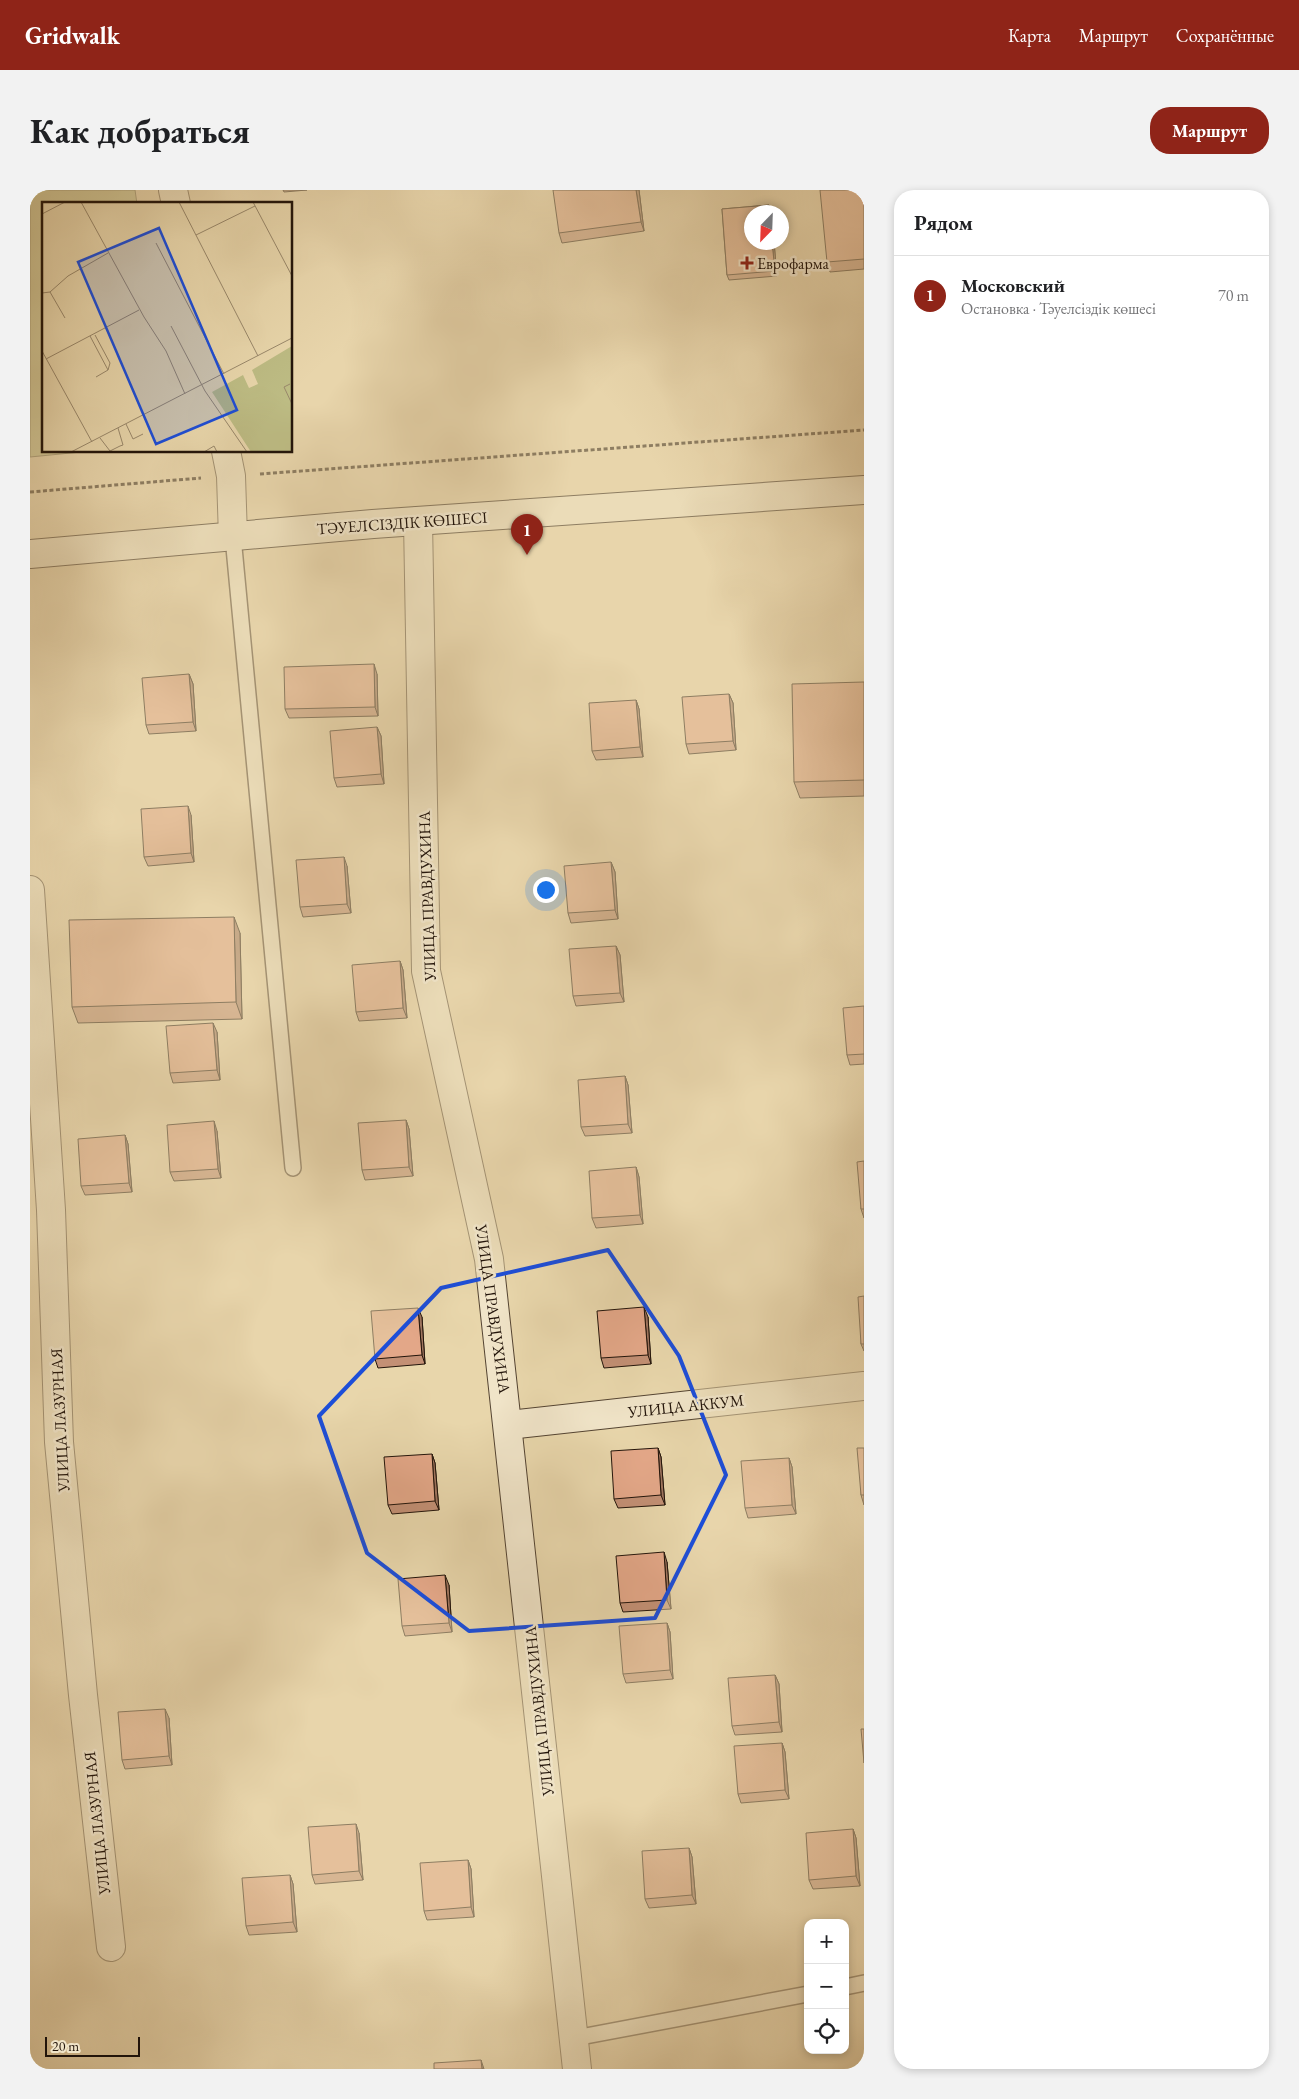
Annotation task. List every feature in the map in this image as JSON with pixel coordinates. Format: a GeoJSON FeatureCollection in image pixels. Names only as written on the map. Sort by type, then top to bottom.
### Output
{"type":"FeatureCollection","features":[{"type":"Feature","properties":{"kind":"street"},"geometry":{"type":"LineString","coordinates":[[228,464],[232,536]]}},
{"type":"Feature","properties":{"kind":"street","name":"ТӘУЕЛСІЗДІК КӨШЕСІ"},"geometry":{"type":"LineString","coordinates":[[30,554],[418,521],[864,490]]}},
{"type":"Feature","properties":{"kind":"street","name":"УЛИЦА ПРАВДУХИНА"},"geometry":{"type":"LineString","coordinates":[[418,521],[426,971],[489,1259],[578,2069]]}},
{"type":"Feature","properties":{"kind":"street","name":"УЛИЦА ЛАЗУРНАЯ"},"geometry":{"type":"LineString","coordinates":[[30,890],[51,1210],[58,1442],[82,1695],[110,1947]]}},
{"type":"Feature","properties":{"kind":"street","name":"УЛИЦА АККУМ"},"geometry":{"type":"LineString","coordinates":[[508,1425],[864,1386]]}},
{"type":"Feature","properties":{"kind":"lane"},"geometry":{"type":"LineString","coordinates":[[232,536],[293,1168]]}},
{"type":"Feature","properties":{"kind":"lane"},"geometry":{"type":"LineString","coordinates":[[849,1986],[864,1983]]}},
{"type":"Feature","properties":{"kind":"lane"},"geometry":{"type":"LineString","coordinates":[[575,2038],[804,1995]]}},
{"type":"Feature","properties":{"kind":"path"},"geometry":{"type":"LineString","coordinates":[[30,492],[228,464],[864,430]]}},
{"type":"Feature","properties":{"kind":"highlighted area"},"geometry":{"type":"Polygon","coordinates":[[[608,1250],[679,1356],[726,1475],[655,1618],[469,1631],[367,1553],[319,1416],[441,1288],[608,1250]]]}},
{"type":"Feature","properties":{"kind":"shaded area"},"geometry":{"type":"Polygon","coordinates":[[[30,190],[135,190],[137,202],[42,202],[42,452],[81,452],[30,457],[30,190]]]}},
{"type":"Feature","properties":{"kind":"building"},"geometry":{"type":"Polygon","coordinates":[[[553,190],[636,190],[641,222],[559,233],[553,190]]]}},
{"type":"Feature","properties":{"kind":"building"},"geometry":{"type":"Polygon","coordinates":[[[820,190],[864,190],[864,259],[827,262],[820,190]]]}},
{"type":"Feature","properties":{"kind":"building"},"geometry":{"type":"Polygon","coordinates":[[[744,207],[744,250],[773,250],[775,271],[727,275],[722,209],[744,207]]]}},
{"type":"Feature","properties":{"kind":"building"},"geometry":{"type":"Polygon","coordinates":[[[374,664],[375,707],[285,709],[284,667],[374,664]]]}},
{"type":"Feature","properties":{"kind":"building"},"geometry":{"type":"Polygon","coordinates":[[[189,674],[193,722],[146,725],[142,678],[189,674]]]}},
{"type":"Feature","properties":{"kind":"building"},"geometry":{"type":"Polygon","coordinates":[[[864,682],[864,780],[794,782],[792,684],[864,682]]]}},
{"type":"Feature","properties":{"kind":"building"},"geometry":{"type":"Polygon","coordinates":[[[729,694],[733,741],[686,744],[682,697],[729,694]]]}},
{"type":"Feature","properties":{"kind":"building"},"geometry":{"type":"Polygon","coordinates":[[[636,700],[640,747],[592,751],[589,703],[636,700]]]}},
{"type":"Feature","properties":{"kind":"building"},"geometry":{"type":"Polygon","coordinates":[[[377,727],[381,774],[334,778],[330,731],[377,727]]]}},
{"type":"Feature","properties":{"kind":"building"},"geometry":{"type":"Polygon","coordinates":[[[188,806],[191,853],[144,857],[141,809],[188,806]]]}},
{"type":"Feature","properties":{"kind":"building"},"geometry":{"type":"Polygon","coordinates":[[[344,857],[347,904],[300,907],[296,860],[344,857]]]}},
{"type":"Feature","properties":{"kind":"building"},"geometry":{"type":"Polygon","coordinates":[[[611,862],[615,910],[568,913],[564,866],[611,862]]]}},
{"type":"Feature","properties":{"kind":"building"},"geometry":{"type":"Polygon","coordinates":[[[234,917],[236,1002],[72,1007],[69,920],[234,917]]]}},
{"type":"Feature","properties":{"kind":"building"},"geometry":{"type":"Polygon","coordinates":[[[616,946],[620,993],[573,996],[569,949],[616,946]]]}},
{"type":"Feature","properties":{"kind":"building"},"geometry":{"type":"Polygon","coordinates":[[[400,961],[403,1008],[356,1012],[352,965],[400,961]]]}},
{"type":"Feature","properties":{"kind":"building"},"geometry":{"type":"Polygon","coordinates":[[[864,1006],[864,1054],[847,1055],[843,1008],[864,1006]]]}},
{"type":"Feature","properties":{"kind":"building"},"geometry":{"type":"Polygon","coordinates":[[[213,1023],[217,1070],[170,1073],[166,1026],[213,1023]]]}},
{"type":"Feature","properties":{"kind":"building"},"geometry":{"type":"Polygon","coordinates":[[[625,1076],[628,1124],[581,1127],[578,1080],[625,1076]]]}},
{"type":"Feature","properties":{"kind":"building"},"geometry":{"type":"Polygon","coordinates":[[[406,1120],[409,1167],[362,1170],[358,1123],[406,1120]]]}},
{"type":"Feature","properties":{"kind":"building"},"geometry":{"type":"Polygon","coordinates":[[[214,1121],[218,1169],[170,1172],[167,1125],[214,1121]]]}},
{"type":"Feature","properties":{"kind":"building"},"geometry":{"type":"Polygon","coordinates":[[[125,1135],[129,1183],[81,1186],[78,1139],[125,1135]]]}},
{"type":"Feature","properties":{"kind":"building"},"geometry":{"type":"Polygon","coordinates":[[[864,1161],[864,1209],[861,1209],[857,1162],[864,1161]]]}},
{"type":"Feature","properties":{"kind":"building"},"geometry":{"type":"Polygon","coordinates":[[[636,1167],[640,1215],[592,1218],[589,1171],[636,1167]]]}},
{"type":"Feature","properties":{"kind":"building"},"geometry":{"type":"Polygon","coordinates":[[[864,1296],[864,1344],[861,1344],[858,1297],[864,1296]]]}},
{"type":"Feature","properties":{"kind":"building"},"geometry":{"type":"Polygon","coordinates":[[[644,1307],[648,1355],[601,1358],[597,1311],[644,1307]]]}},
{"type":"Feature","properties":{"kind":"building"},"geometry":{"type":"Polygon","coordinates":[[[418,1308],[422,1355],[375,1359],[371,1311],[418,1308]]]}},
{"type":"Feature","properties":{"kind":"building"},"geometry":{"type":"Polygon","coordinates":[[[658,1448],[661,1495],[614,1499],[611,1451],[658,1448]]]}},
{"type":"Feature","properties":{"kind":"building"},"geometry":{"type":"Polygon","coordinates":[[[857,1448],[864,1448],[864,1495],[861,1495],[857,1448]]]}},
{"type":"Feature","properties":{"kind":"building"},"geometry":{"type":"Polygon","coordinates":[[[432,1454],[435,1501],[388,1505],[384,1457],[432,1454]]]}},
{"type":"Feature","properties":{"kind":"building"},"geometry":{"type":"Polygon","coordinates":[[[789,1458],[792,1505],[745,1508],[741,1461],[789,1458]]]}},
{"type":"Feature","properties":{"kind":"building"},"geometry":{"type":"Polygon","coordinates":[[[664,1552],[667,1600],[620,1603],[616,1556],[664,1552]]]}},
{"type":"Feature","properties":{"kind":"building"},"geometry":{"type":"Polygon","coordinates":[[[445,1575],[449,1623],[402,1626],[398,1579],[445,1575]]]}},
{"type":"Feature","properties":{"kind":"building"},"geometry":{"type":"Polygon","coordinates":[[[667,1623],[670,1670],[623,1674],[619,1626],[667,1623]]]}},
{"type":"Feature","properties":{"kind":"building"},"geometry":{"type":"Polygon","coordinates":[[[775,1675],[779,1722],[732,1726],[728,1678],[775,1675]]]}},
{"type":"Feature","properties":{"kind":"building"},"geometry":{"type":"Polygon","coordinates":[[[165,1709],[169,1756],[122,1760],[118,1712],[165,1709]]]}},
{"type":"Feature","properties":{"kind":"building"},"geometry":{"type":"Polygon","coordinates":[[[861,1729],[864,1729],[864,1763],[861,1729]]]}},
{"type":"Feature","properties":{"kind":"building"},"geometry":{"type":"Polygon","coordinates":[[[782,1743],[785,1790],[738,1794],[734,1746],[782,1743]]]}},
{"type":"Feature","properties":{"kind":"building"},"geometry":{"type":"Polygon","coordinates":[[[356,1824],[359,1871],[312,1875],[308,1827],[356,1824]]]}},
{"type":"Feature","properties":{"kind":"building"},"geometry":{"type":"Polygon","coordinates":[[[853,1829],[856,1876],[809,1880],[806,1833],[853,1829]]]}},
{"type":"Feature","properties":{"kind":"building"},"geometry":{"type":"Polygon","coordinates":[[[689,1848],[692,1895],[645,1899],[642,1851],[689,1848]]]}},
{"type":"Feature","properties":{"kind":"building"},"geometry":{"type":"Polygon","coordinates":[[[468,1860],[471,1907],[424,1911],[420,1863],[468,1860]]]}},
{"type":"Feature","properties":{"kind":"building"},"geometry":{"type":"Polygon","coordinates":[[[290,1875],[293,1922],[246,1926],[242,1878],[290,1875]]]}},
{"type":"Feature","properties":{"kind":"building"},"geometry":{"type":"Polygon","coordinates":[[[481,2060],[482,2069],[434,2069],[434,2063],[481,2060]]]}},
{"type":"Feature","properties":{"kind":"place","name":"Еврофарма"},"geometry":{"type":"Point","coordinates":[747,263]}},
{"type":"Feature","properties":{"kind":"place","name":"Московский"},"geometry":{"type":"Point","coordinates":[527,555]}}]}
